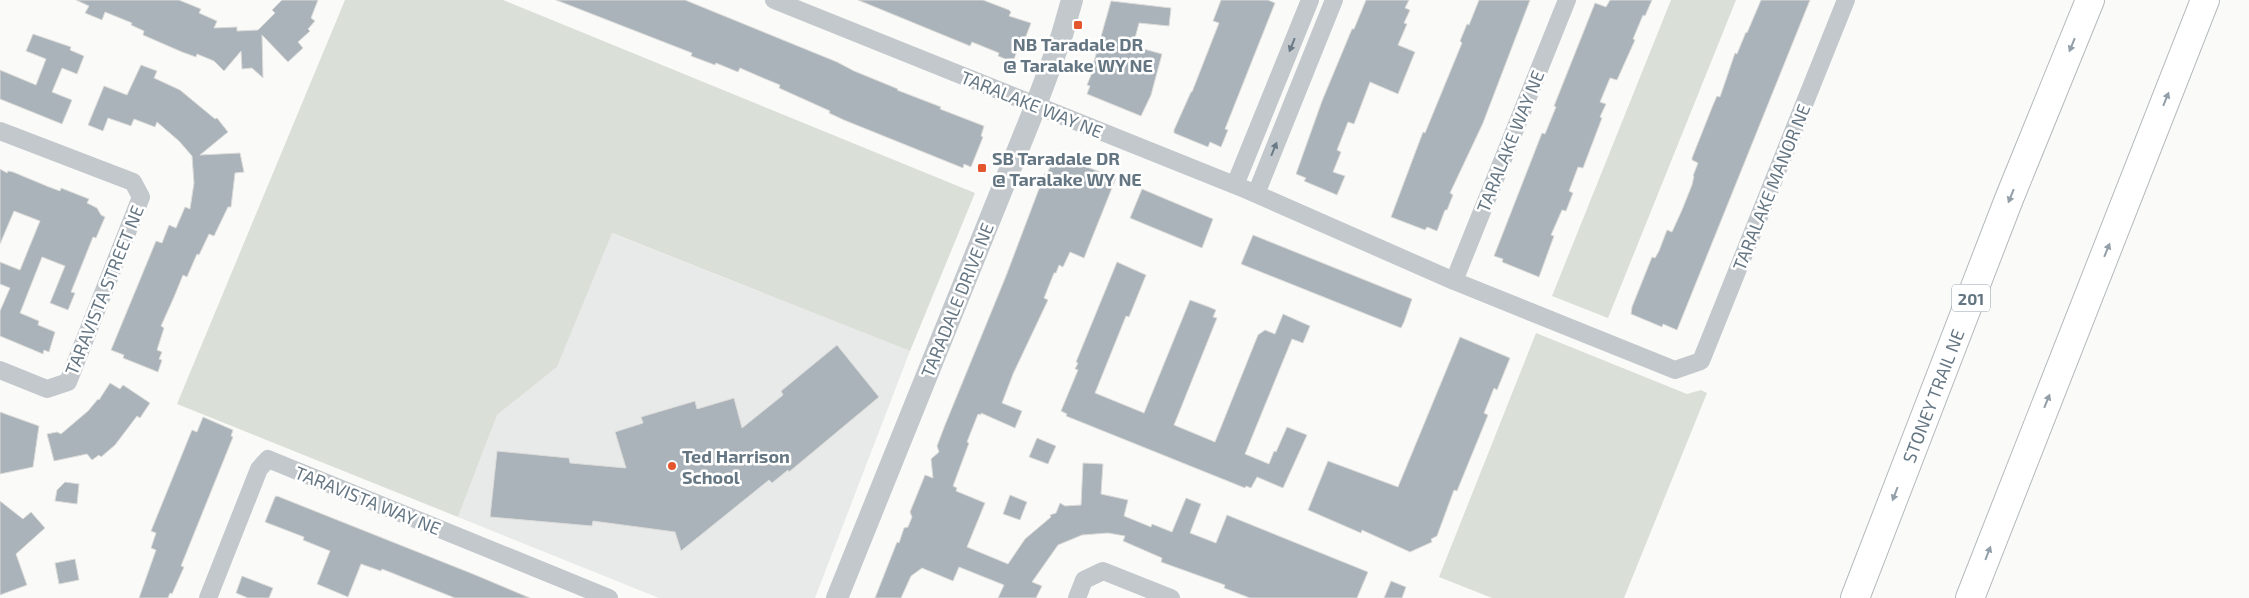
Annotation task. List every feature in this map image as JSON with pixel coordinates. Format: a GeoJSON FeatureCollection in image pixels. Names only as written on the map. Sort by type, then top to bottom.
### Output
{"type":"FeatureCollection","features":[{"type":"Feature","properties":{"kind":"highway","name":"STONEY TRAIL NE"},"geometry":{"type":"LineString","coordinates":[[1854,598],[2090,0]]}},
{"type":"Feature","properties":{"kind":"highway"},"geometry":{"type":"LineString","coordinates":[[1970,598],[2205,0]]}},
{"type":"Feature","properties":{"kind":"street","name":"TARALAKE WAY NE"},"geometry":{"type":"LineString","coordinates":[[774,0],[803,5],[1036,105],[1256,194],[1454,282],[1675,370],[1688,366]]}},
{"type":"Feature","properties":{"kind":"street","name":"TARADALE DRIVE NE"},"geometry":{"type":"LineString","coordinates":[[837,598],[1036,105],[1062,35],[1072,0]]}},
{"type":"Feature","properties":{"kind":"street"},"geometry":{"type":"LineString","coordinates":[[1235,186],[1310,0]]}},
{"type":"Feature","properties":{"kind":"street"},"geometry":{"type":"LineString","coordinates":[[1256,194],[1334,0]]}},
{"type":"Feature","properties":{"kind":"street","name":"TARALAKE WAY NE"},"geometry":{"type":"LineString","coordinates":[[1454,282],[1567,0]]}},
{"type":"Feature","properties":{"kind":"street","name":"TARALAKE MANOR NE"},"geometry":{"type":"LineString","coordinates":[[1688,366],[1701,361],[1846,0]]}},
{"type":"Feature","properties":{"kind":"street","name":"TARAVISTA STREET NE"},"geometry":{"type":"LineString","coordinates":[[0,131],[134,182],[141,197],[68,382],[47,389],[0,370]]}},
{"type":"Feature","properties":{"kind":"street","name":"TARAVISTA WAY NE"},"geometry":{"type":"LineString","coordinates":[[208,598],[259,469],[268,458],[578,592],[609,598]]}},
{"type":"Feature","properties":{"kind":"street"},"geometry":{"type":"LineString","coordinates":[[1077,598],[1084,580],[1103,571],[1171,598]]}},
{"type":"Feature","properties":{"kind":"shaded area"},"geometry":{"type":"Polygon","coordinates":[[[345,0],[503,0],[975,193],[910,351],[612,233],[557,367],[497,415],[458,517],[177,404],[345,0]]]}},
{"type":"Feature","properties":{"kind":"shaded area"},"geometry":{"type":"Polygon","coordinates":[[[1671,0],[1736,0],[1608,318],[1552,296],[1671,0]]]}},
{"type":"Feature","properties":{"kind":"shaded area","name":"Ted Harrison School"},"geometry":{"type":"Polygon","coordinates":[[[611,233],[910,351],[815,598],[659,598],[458,517],[497,415],[557,367],[611,233]]]}},
{"type":"Feature","properties":{"kind":"shaded area"},"geometry":{"type":"Polygon","coordinates":[[[1536,333],[1687,394],[1701,390],[1707,393],[1624,598],[1492,598],[1439,577],[1536,333]]]}},
{"type":"Feature","properties":{"kind":"building"},"geometry":{"type":"Polygon","coordinates":[[[76,0],[179,0],[201,9],[199,13],[217,21],[214,28],[237,27],[237,31],[258,30],[275,13],[272,10],[282,0],[318,0],[311,18],[315,21],[308,29],[310,31],[298,42],[303,48],[288,62],[262,35],[263,78],[252,68],[242,69],[241,51],[224,71],[214,61],[197,54],[196,57],[182,52],[143,35],[144,31],[131,25],[132,23],[105,12],[102,20],[85,13],[89,6],[76,0]]]}},
{"type":"Feature","properties":{"kind":"building"},"geometry":{"type":"Polygon","coordinates":[[[556,0],[685,0],[837,62],[897,90],[941,107],[940,109],[984,126],[981,136],[983,137],[971,167],[964,164],[963,168],[844,120],[829,113],[830,111],[779,88],[780,85],[740,68],[738,72],[716,63],[715,65],[691,56],[692,53],[556,0]]]}},
{"type":"Feature","properties":{"kind":"building"},"geometry":{"type":"Polygon","coordinates":[[[858,0],[983,0],[1009,10],[1011,12],[1009,16],[1031,23],[1020,52],[1017,51],[1013,62],[998,56],[999,53],[972,42],[970,46],[858,0]]]}},
{"type":"Feature","properties":{"kind":"building"},"geometry":{"type":"Polygon","coordinates":[[[1221,0],[1268,0],[1275,3],[1225,129],[1228,130],[1221,147],[1210,142],[1208,147],[1174,133],[1174,130],[1192,92],[1219,23],[1213,21],[1221,0]]]}},
{"type":"Feature","properties":{"kind":"building"},"geometry":{"type":"Polygon","coordinates":[[[1366,0],[1409,0],[1405,8],[1410,10],[1404,23],[1407,24],[1398,45],[1415,52],[1398,94],[1370,82],[1354,124],[1348,122],[1337,150],[1341,152],[1333,172],[1345,176],[1337,195],[1304,181],[1306,178],[1296,174],[1322,101],[1366,0]]]}},
{"type":"Feature","properties":{"kind":"building"},"geometry":{"type":"Polygon","coordinates":[[[1479,0],[1530,0],[1483,123],[1450,193],[1453,195],[1447,210],[1445,210],[1437,231],[1427,227],[1425,230],[1391,217],[1423,132],[1425,133],[1462,43],[1460,41],[1479,0]]]}},
{"type":"Feature","properties":{"kind":"building"},"geometry":{"type":"Polygon","coordinates":[[[1610,0],[1652,0],[1645,16],[1643,15],[1633,39],[1635,40],[1617,80],[1610,78],[1600,102],[1606,104],[1600,117],[1602,118],[1583,168],[1578,167],[1569,191],[1573,193],[1566,211],[1562,210],[1551,235],[1554,236],[1539,277],[1502,262],[1503,259],[1494,256],[1542,133],[1545,134],[1556,107],[1554,106],[1595,3],[1606,7],[1610,0]]]}},
{"type":"Feature","properties":{"kind":"building"},"geometry":{"type":"Polygon","coordinates":[[[1761,0],[1810,0],[1677,330],[1663,324],[1662,327],[1631,314],[1632,307],[1652,257],[1655,258],[1659,251],[1667,230],[1672,232],[1682,210],[1698,163],[1692,160],[1692,158],[1717,96],[1720,97],[1735,53],[1737,54],[1761,0]]]}},
{"type":"Feature","properties":{"kind":"building"},"geometry":{"type":"Polygon","coordinates":[[[1111,1],[1171,8],[1169,26],[1139,23],[1133,46],[1162,54],[1151,95],[1141,116],[1087,94],[1090,86],[1087,85],[1095,65],[1093,65],[1111,1]]]}},
{"type":"Feature","properties":{"kind":"building"},"geometry":{"type":"Polygon","coordinates":[[[33,34],[71,47],[70,50],[84,56],[77,74],[62,68],[52,92],[72,100],[62,124],[0,99],[0,70],[36,85],[46,59],[26,51],[33,34]]]}},
{"type":"Feature","properties":{"kind":"building"},"geometry":{"type":"Polygon","coordinates":[[[141,65],[157,71],[154,78],[180,90],[215,119],[217,118],[228,132],[200,155],[240,153],[244,172],[235,173],[231,207],[228,207],[214,236],[209,234],[199,255],[197,254],[187,277],[183,275],[161,326],[164,328],[157,350],[162,352],[159,359],[162,360],[158,372],[123,358],[124,355],[111,350],[156,241],[162,243],[169,225],[176,228],[185,207],[190,209],[194,183],[192,156],[179,141],[157,122],[155,127],[134,119],[131,126],[108,118],[103,131],[88,125],[104,86],[127,95],[141,65]]]}},
{"type":"Feature","properties":{"kind":"building"},"geometry":{"type":"Polygon","coordinates":[[[1055,155],[1116,178],[1084,258],[1070,252],[1063,267],[1059,265],[1056,273],[1054,273],[1044,298],[1048,300],[1013,374],[1002,403],[1022,411],[1015,428],[981,413],[981,415],[978,414],[953,486],[957,488],[956,491],[985,503],[967,547],[1008,564],[1025,539],[1051,517],[1050,515],[1056,513],[1060,503],[1065,506],[1081,505],[1083,463],[1103,464],[1101,494],[1128,500],[1124,516],[1151,527],[1152,524],[1172,532],[1186,498],[1201,504],[1190,533],[1216,543],[1227,515],[1368,572],[1357,598],[1250,598],[1224,588],[1225,585],[1161,562],[1162,558],[1123,541],[1125,536],[1108,533],[1082,535],[1058,545],[1032,582],[1042,586],[1036,598],[998,598],[1004,585],[959,567],[953,581],[922,568],[911,576],[901,598],[875,598],[897,542],[899,543],[904,528],[908,527],[912,517],[910,512],[925,475],[933,478],[931,459],[939,452],[937,446],[945,425],[1006,276],[1045,173],[1047,174],[1055,155]]]}},
{"type":"Feature","properties":{"kind":"building"},"geometry":{"type":"Polygon","coordinates":[[[0,169],[7,173],[8,171],[13,172],[60,191],[61,188],[89,199],[87,203],[97,208],[101,215],[105,217],[96,238],[93,237],[71,292],[75,293],[68,310],[50,303],[65,266],[42,257],[20,313],[39,321],[38,325],[55,332],[49,352],[44,350],[43,354],[0,336],[0,311],[10,288],[0,284],[0,262],[20,270],[40,221],[14,211],[0,244],[0,169]]]}},
{"type":"Feature","properties":{"kind":"building"},"geometry":{"type":"Polygon","coordinates":[[[1142,189],[1213,219],[1202,248],[1130,218],[1142,189]]]}},
{"type":"Feature","properties":{"kind":"building"},"geometry":{"type":"Polygon","coordinates":[[[1253,235],[1412,299],[1401,328],[1241,264],[1253,235]]]}},
{"type":"Feature","properties":{"kind":"building"},"geometry":{"type":"Polygon","coordinates":[[[1117,262],[1146,275],[1129,317],[1126,316],[1095,393],[1144,413],[1190,300],[1209,307],[1216,310],[1213,317],[1217,318],[1174,425],[1215,442],[1258,335],[1265,330],[1275,334],[1283,314],[1310,326],[1303,343],[1292,339],[1245,454],[1269,464],[1287,427],[1307,435],[1283,488],[1257,477],[1251,488],[1246,486],[1245,488],[1066,416],[1067,414],[1061,411],[1078,370],[1075,369],[1078,363],[1076,362],[1117,262]]]}},
{"type":"Feature","properties":{"kind":"building"},"geometry":{"type":"Polygon","coordinates":[[[1460,337],[1510,358],[1497,390],[1494,388],[1484,413],[1488,415],[1457,491],[1454,490],[1437,536],[1431,539],[1432,542],[1410,552],[1362,530],[1361,533],[1308,510],[1328,461],[1398,487],[1460,337]]]}},
{"type":"Feature","properties":{"kind":"building"},"geometry":{"type":"Polygon","coordinates":[[[837,345],[879,397],[789,472],[788,470],[772,483],[769,480],[681,551],[675,532],[593,521],[592,526],[490,517],[497,451],[569,458],[570,463],[626,468],[615,432],[643,423],[641,417],[695,401],[697,409],[734,398],[742,428],[783,395],[781,391],[837,345]]]}},
{"type":"Feature","properties":{"kind":"building"},"geometry":{"type":"Polygon","coordinates":[[[110,383],[120,389],[123,385],[150,403],[140,418],[137,416],[115,445],[101,457],[99,455],[92,460],[87,454],[54,461],[47,434],[57,432],[61,434],[99,400],[110,383]]]}},
{"type":"Feature","properties":{"kind":"building"},"geometry":{"type":"Polygon","coordinates":[[[0,412],[39,426],[33,467],[0,474],[0,412]]]}},
{"type":"Feature","properties":{"kind":"building"},"geometry":{"type":"Polygon","coordinates":[[[203,417],[233,430],[231,436],[233,437],[181,566],[184,567],[172,594],[170,593],[168,598],[139,598],[156,550],[151,548],[156,533],[151,531],[192,430],[197,432],[203,417]]]}},
{"type":"Feature","properties":{"kind":"building"},"geometry":{"type":"Polygon","coordinates":[[[1037,438],[1056,446],[1048,464],[1029,457],[1037,438]]]}},
{"type":"Feature","properties":{"kind":"building"},"geometry":{"type":"Polygon","coordinates":[[[65,482],[79,484],[77,504],[55,501],[57,490],[65,482]]]}},
{"type":"Feature","properties":{"kind":"building"},"geometry":{"type":"Polygon","coordinates":[[[1010,495],[1027,502],[1020,520],[1003,514],[1010,495]]]}},
{"type":"Feature","properties":{"kind":"building"},"geometry":{"type":"Polygon","coordinates":[[[277,496],[530,598],[455,598],[382,569],[381,571],[361,564],[348,597],[317,584],[330,551],[303,540],[304,537],[265,522],[277,496]]]}},
{"type":"Feature","properties":{"kind":"building"},"geometry":{"type":"Polygon","coordinates":[[[0,501],[23,519],[31,512],[45,528],[16,554],[27,585],[0,595],[0,501]]]}},
{"type":"Feature","properties":{"kind":"building"},"geometry":{"type":"Polygon","coordinates":[[[75,559],[79,580],[59,584],[55,563],[75,559]]]}},
{"type":"Feature","properties":{"kind":"building"},"geometry":{"type":"Polygon","coordinates":[[[242,576],[273,588],[269,598],[248,598],[236,593],[242,576]]]}},
{"type":"Feature","properties":{"kind":"building"},"geometry":{"type":"Polygon","coordinates":[[[1391,581],[1406,587],[1402,598],[1384,598],[1391,581]]]}},
{"type":"Feature","properties":{"kind":"place","name":"NB Taradale DR @ Taralake WY NE"},"geometry":{"type":"Point","coordinates":[1078,25]}},
{"type":"Feature","properties":{"kind":"place","name":"SB Taradale DR @ Taralake WY NE"},"geometry":{"type":"Point","coordinates":[982,168]}},
{"type":"Feature","properties":{"kind":"place","name":"Ted Harrison School"},"geometry":{"type":"Point","coordinates":[672,466]}}]}
